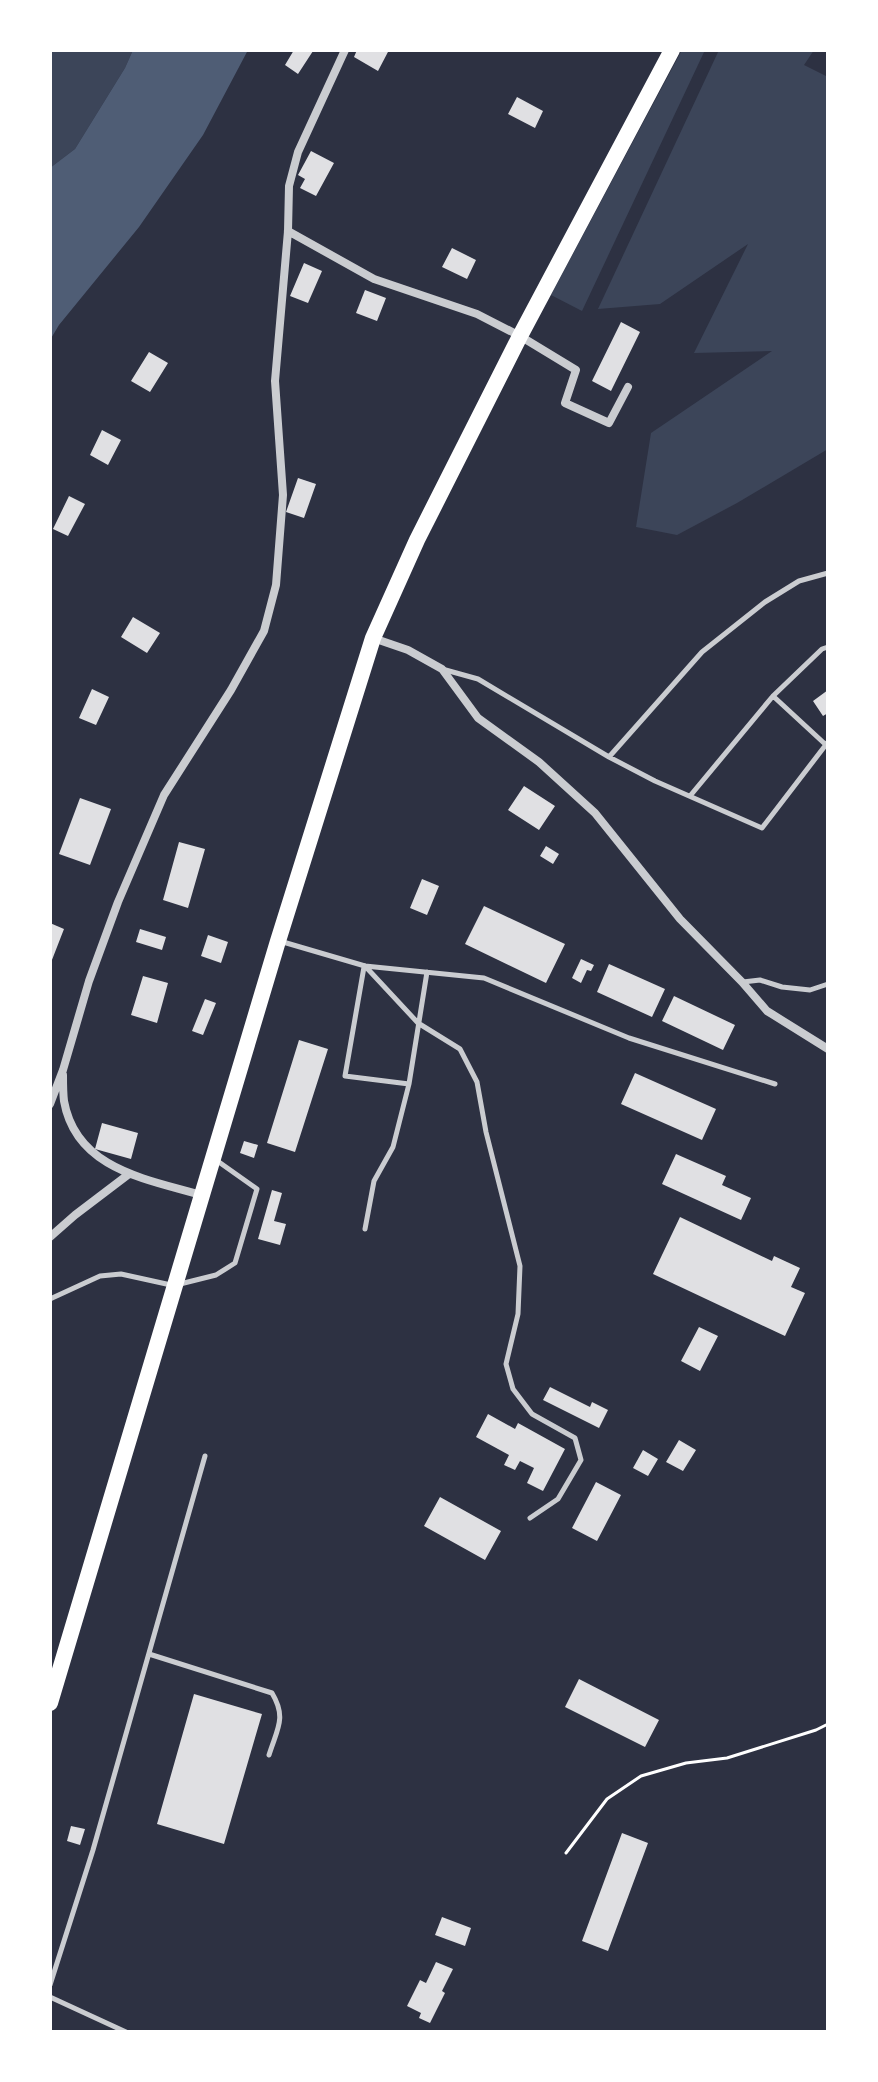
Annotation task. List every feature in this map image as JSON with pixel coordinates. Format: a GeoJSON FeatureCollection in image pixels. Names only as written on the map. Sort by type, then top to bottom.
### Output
{"type":"FeatureCollection","features":[{"type":"Feature","properties":{"kind":"main road"},"geometry":{"type":"LineString","coordinates":[[50,1703],[212,1157],[373,638],[417,540],[520,336],[672,50]]}},
{"type":"Feature","properties":{"kind":"street"},"geometry":{"type":"LineString","coordinates":[[50,1104],[118,902],[164,795],[231,690],[264,631],[276,585],[283,495],[275,381],[289,186],[298,152],[345,50]]}},
{"type":"Feature","properties":{"kind":"street"},"geometry":{"type":"LineString","coordinates":[[288,231],[374,279],[477,314],[576,370],[565,403],[609,423],[628,387]]}},
{"type":"Feature","properties":{"kind":"street"},"geometry":{"type":"LineString","coordinates":[[373,638],[408,650],[442,669],[478,718],[539,762],[595,813],[680,919],[767,1011],[828,1049]]}},
{"type":"Feature","properties":{"kind":"street"},"geometry":{"type":"LineString","coordinates":[[63,1070],[64,1101],[74,1129],[90,1151],[132,1175],[201,1195]]}},
{"type":"Feature","properties":{"kind":"street"},"geometry":{"type":"LineString","coordinates":[[50,1237],[75,1215],[132,1175]]}},
{"type":"Feature","properties":{"kind":"lane"},"geometry":{"type":"LineString","coordinates":[[609,757],[702,652],[765,602],[799,581],[828,573]]}},
{"type":"Feature","properties":{"kind":"lane"},"geometry":{"type":"LineString","coordinates":[[690,796],[773,696],[822,649],[828,647]]}},
{"type":"Feature","properties":{"kind":"lane"},"geometry":{"type":"LineString","coordinates":[[442,669],[478,679],[609,757],[655,781],[762,828],[826,743],[773,696]]}},
{"type":"Feature","properties":{"kind":"lane"},"geometry":{"type":"LineString","coordinates":[[278,941],[365,966],[484,978],[629,1038],[775,1084]]}},
{"type":"Feature","properties":{"kind":"lane"},"geometry":{"type":"LineString","coordinates":[[365,966],[418,1023],[460,1049],[477,1082],[486,1132],[520,1266],[518,1314],[506,1364],[513,1389],[532,1414],[575,1438],[581,1460],[558,1499],[530,1518]]}},
{"type":"Feature","properties":{"kind":"lane"},"geometry":{"type":"LineString","coordinates":[[365,966],[345,1076],[409,1084]]}},
{"type":"Feature","properties":{"kind":"lane"},"geometry":{"type":"LineString","coordinates":[[365,1229],[374,1181],[393,1147],[409,1084],[427,972]]}},
{"type":"Feature","properties":{"kind":"lane"},"geometry":{"type":"LineString","coordinates":[[742,982],[760,980],[782,987],[810,990],[828,984]]}},
{"type":"Feature","properties":{"kind":"lane"},"geometry":{"type":"LineString","coordinates":[[50,1299],[100,1276],[121,1274],[174,1286],[216,1275],[235,1263],[257,1189],[212,1157]]}},
{"type":"Feature","properties":{"kind":"lane"},"geometry":{"type":"LineString","coordinates":[[50,1985],[93,1850],[205,1456]]}},
{"type":"Feature","properties":{"kind":"lane"},"geometry":{"type":"LineString","coordinates":[[149,1654],[272,1693],[281,1717],[269,1755]]}},
{"type":"Feature","properties":{"kind":"lane"},"geometry":{"type":"LineString","coordinates":[[50,1997],[126,2032]]}},
{"type":"Feature","properties":{"kind":"path"},"geometry":{"type":"LineString","coordinates":[[566,1853],[607,1799],[641,1776],[686,1763],[727,1758],[828,1724]]}},
{"type":"Feature","properties":{"kind":"shaded area"},"geometry":{"type":"Polygon","coordinates":[[[50,50],[133,50],[75,149],[50,168],[50,50]]]}},
{"type":"Feature","properties":{"kind":"shaded area"},"geometry":{"type":"Polygon","coordinates":[[[133,50],[248,50],[203,135],[139,227],[50,340],[50,168],[75,149],[133,50]]]}},
{"type":"Feature","properties":{"kind":"shaded area"},"geometry":{"type":"Polygon","coordinates":[[[682,50],[705,50],[582,311],[551,295],[682,50]]]}},
{"type":"Feature","properties":{"kind":"shaded area"},"geometry":{"type":"Polygon","coordinates":[[[719,50],[814,50],[804,65],[828,77],[828,449],[677,535],[636,527],[651,433],[772,351],[694,353],[748,244],[660,304],[598,309],[719,50]]]}},
{"type":"Feature","properties":{"kind":"building"},"geometry":{"type":"Polygon","coordinates":[[[294,50],[313,51],[298,74],[285,65],[294,50]]]}},
{"type":"Feature","properties":{"kind":"building"},"geometry":{"type":"Polygon","coordinates":[[[357,50],[389,50],[378,71],[354,57],[357,50]]]}},
{"type":"Feature","properties":{"kind":"building"},"geometry":{"type":"Polygon","coordinates":[[[517,97],[543,111],[535,128],[508,114],[517,97]]]}},
{"type":"Feature","properties":{"kind":"building"},"geometry":{"type":"Polygon","coordinates":[[[311,151],[334,163],[316,196],[300,188],[305,179],[298,175],[311,151]]]}},
{"type":"Feature","properties":{"kind":"building"},"geometry":{"type":"Polygon","coordinates":[[[452,248],[476,260],[467,279],[442,267],[452,248]]]}},
{"type":"Feature","properties":{"kind":"building"},"geometry":{"type":"Polygon","coordinates":[[[304,263],[322,271],[308,303],[290,296],[304,263]]]}},
{"type":"Feature","properties":{"kind":"building"},"geometry":{"type":"Polygon","coordinates":[[[365,290],[386,298],[377,321],[356,313],[365,290]]]}},
{"type":"Feature","properties":{"kind":"building"},"geometry":{"type":"Polygon","coordinates":[[[621,322],[640,332],[611,391],[592,381],[621,322]]]}},
{"type":"Feature","properties":{"kind":"building"},"geometry":{"type":"Polygon","coordinates":[[[149,352],[168,363],[150,392],[131,381],[149,352]]]}},
{"type":"Feature","properties":{"kind":"building"},"geometry":{"type":"Polygon","coordinates":[[[102,430],[121,440],[108,465],[90,455],[102,430]]]}},
{"type":"Feature","properties":{"kind":"building"},"geometry":{"type":"Polygon","coordinates":[[[298,478],[316,484],[304,518],[286,512],[298,478]]]}},
{"type":"Feature","properties":{"kind":"building"},"geometry":{"type":"Polygon","coordinates":[[[69,496],[85,504],[68,536],[53,529],[69,496]]]}},
{"type":"Feature","properties":{"kind":"building"},"geometry":{"type":"Polygon","coordinates":[[[133,617],[160,633],[147,653],[121,637],[133,617]]]}},
{"type":"Feature","properties":{"kind":"building"},"geometry":{"type":"Polygon","coordinates":[[[92,689],[109,697],[96,725],[79,718],[92,689]]]}},
{"type":"Feature","properties":{"kind":"building"},"geometry":{"type":"Polygon","coordinates":[[[828,690],[828,713],[823,716],[813,701],[828,690]]]}},
{"type":"Feature","properties":{"kind":"building"},"geometry":{"type":"Polygon","coordinates":[[[524,786],[555,806],[539,830],[508,810],[524,786]]]}},
{"type":"Feature","properties":{"kind":"building"},"geometry":{"type":"Polygon","coordinates":[[[80,798],[111,809],[90,865],[59,854],[80,798]]]}},
{"type":"Feature","properties":{"kind":"building"},"geometry":{"type":"Polygon","coordinates":[[[179,842],[205,849],[188,908],[163,900],[179,842]]]}},
{"type":"Feature","properties":{"kind":"building"},"geometry":{"type":"Polygon","coordinates":[[[546,846],[559,854],[553,864],[540,856],[546,846]]]}},
{"type":"Feature","properties":{"kind":"building"},"geometry":{"type":"Polygon","coordinates":[[[422,879],[439,886],[427,915],[410,908],[422,879]]]}},
{"type":"Feature","properties":{"kind":"building"},"geometry":{"type":"Polygon","coordinates":[[[484,906],[565,944],[546,983],[465,944],[484,906]]]}},
{"type":"Feature","properties":{"kind":"building"},"geometry":{"type":"Polygon","coordinates":[[[50,923],[64,929],[50,965],[50,923]]]}},
{"type":"Feature","properties":{"kind":"building"},"geometry":{"type":"Polygon","coordinates":[[[140,929],[166,937],[162,950],[136,942],[140,929]]]}},
{"type":"Feature","properties":{"kind":"building"},"geometry":{"type":"Polygon","coordinates":[[[208,935],[228,942],[221,963],[201,956],[208,935]]]}},
{"type":"Feature","properties":{"kind":"building"},"geometry":{"type":"Polygon","coordinates":[[[581,959],[594,965],[591,971],[587,970],[581,983],[572,978],[581,959]]]}},
{"type":"Feature","properties":{"kind":"building"},"geometry":{"type":"Polygon","coordinates":[[[609,964],[665,989],[652,1017],[597,992],[609,964]]]}},
{"type":"Feature","properties":{"kind":"building"},"geometry":{"type":"Polygon","coordinates":[[[143,976],[168,983],[157,1023],[131,1015],[143,976]]]}},
{"type":"Feature","properties":{"kind":"building"},"geometry":{"type":"Polygon","coordinates":[[[674,996],[735,1025],[723,1050],[662,1021],[674,996]]]}},
{"type":"Feature","properties":{"kind":"building"},"geometry":{"type":"Polygon","coordinates":[[[205,999],[216,1003],[203,1035],[192,1031],[205,999]]]}},
{"type":"Feature","properties":{"kind":"building"},"geometry":{"type":"Polygon","coordinates":[[[299,1040],[328,1049],[295,1152],[267,1143],[299,1040]]]}},
{"type":"Feature","properties":{"kind":"building"},"geometry":{"type":"Polygon","coordinates":[[[635,1073],[716,1109],[702,1140],[621,1104],[635,1073]]]}},
{"type":"Feature","properties":{"kind":"building"},"geometry":{"type":"Polygon","coordinates":[[[102,1123],[138,1133],[131,1159],[95,1149],[102,1123]]]}},
{"type":"Feature","properties":{"kind":"building"},"geometry":{"type":"Polygon","coordinates":[[[244,1141],[258,1145],[254,1158],[240,1153],[244,1141]]]}},
{"type":"Feature","properties":{"kind":"building"},"geometry":{"type":"Polygon","coordinates":[[[676,1154],[726,1176],[722,1185],[751,1198],[741,1220],[662,1184],[676,1154]]]}},
{"type":"Feature","properties":{"kind":"building"},"geometry":{"type":"Polygon","coordinates":[[[272,1190],[282,1193],[274,1221],[286,1224],[280,1245],[258,1239],[272,1190]]]}},
{"type":"Feature","properties":{"kind":"building"},"geometry":{"type":"Polygon","coordinates":[[[680,1217],[772,1261],[774,1256],[800,1268],[791,1287],[805,1293],[785,1336],[653,1274],[680,1217]]]}},
{"type":"Feature","properties":{"kind":"building"},"geometry":{"type":"Polygon","coordinates":[[[699,1327],[718,1336],[700,1371],[681,1361],[699,1327]]]}},
{"type":"Feature","properties":{"kind":"building"},"geometry":{"type":"Polygon","coordinates":[[[550,1387],[590,1407],[592,1402],[608,1410],[599,1428],[543,1400],[550,1387]]]}},
{"type":"Feature","properties":{"kind":"building"},"geometry":{"type":"Polygon","coordinates":[[[488,1414],[515,1429],[518,1423],[565,1449],[543,1491],[527,1483],[534,1468],[520,1461],[515,1470],[504,1465],[509,1455],[476,1437],[488,1414]]]}},
{"type":"Feature","properties":{"kind":"building"},"geometry":{"type":"Polygon","coordinates":[[[679,1440],[696,1450],[683,1471],[666,1462],[679,1440]]]}},
{"type":"Feature","properties":{"kind":"building"},"geometry":{"type":"Polygon","coordinates":[[[643,1450],[658,1459],[648,1476],[633,1468],[643,1450]]]}},
{"type":"Feature","properties":{"kind":"building"},"geometry":{"type":"Polygon","coordinates":[[[596,1482],[621,1495],[597,1541],[572,1528],[596,1482]]]}},
{"type":"Feature","properties":{"kind":"building"},"geometry":{"type":"Polygon","coordinates":[[[440,1497],[501,1531],[485,1560],[424,1526],[440,1497]]]}},
{"type":"Feature","properties":{"kind":"building"},"geometry":{"type":"Polygon","coordinates":[[[579,1679],[659,1720],[645,1747],[565,1707],[579,1679]]]}},
{"type":"Feature","properties":{"kind":"building"},"geometry":{"type":"Polygon","coordinates":[[[194,1694],[262,1714],[224,1844],[157,1824],[194,1694]]]}},
{"type":"Feature","properties":{"kind":"building"},"geometry":{"type":"Polygon","coordinates":[[[71,1826],[85,1829],[80,1845],[67,1841],[71,1826]]]}},
{"type":"Feature","properties":{"kind":"building"},"geometry":{"type":"Polygon","coordinates":[[[622,1833],[648,1843],[608,1951],[582,1941],[622,1833]]]}},
{"type":"Feature","properties":{"kind":"building"},"geometry":{"type":"Polygon","coordinates":[[[442,1917],[471,1928],[465,1946],[435,1935],[442,1917]]]}},
{"type":"Feature","properties":{"kind":"building"},"geometry":{"type":"Polygon","coordinates":[[[436,1962],[453,1969],[430,2023],[419,2018],[421,2013],[407,2006],[420,1980],[426,1983],[436,1962]]]}}]}
